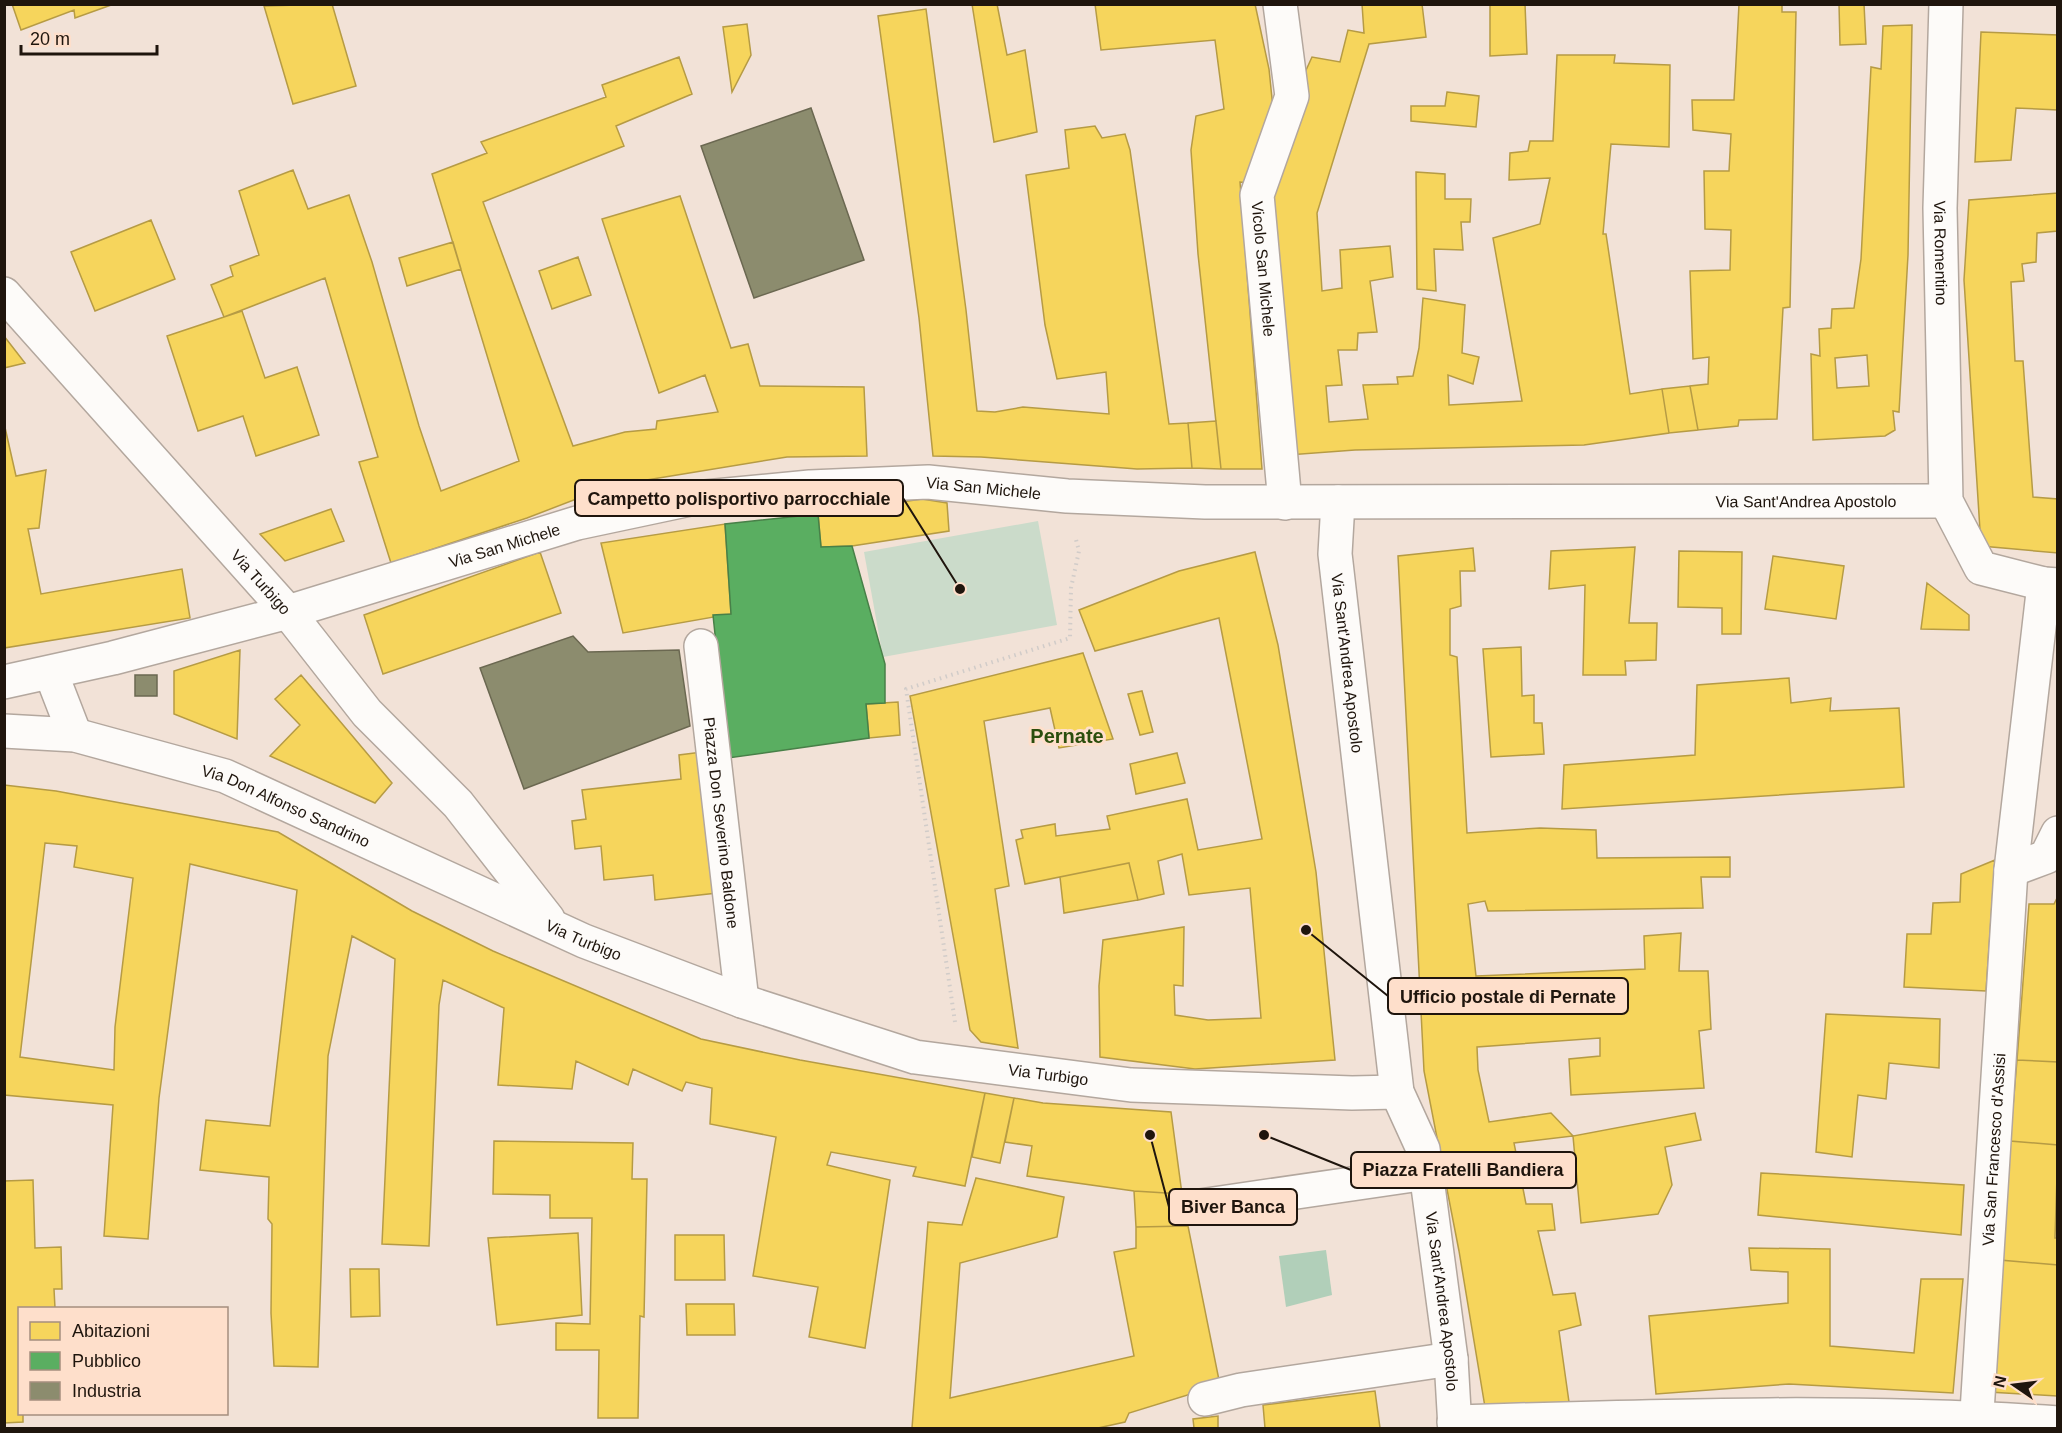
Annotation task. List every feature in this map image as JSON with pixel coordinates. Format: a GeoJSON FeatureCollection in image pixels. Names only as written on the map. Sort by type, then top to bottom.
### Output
{"type":"FeatureCollection","features":[{"type":"Feature","properties":{"kind":"street","name":"Vicolo San Michele"},"geometry":{"type":"LineString","coordinates":[[1280,4],[1292,96],[1257,195],[1285,503]]}},
{"type":"Feature","properties":{"kind":"street","name":"Via Romentino"},"geometry":{"type":"LineString","coordinates":[[1946,4],[1940,208],[1946,501]]}},
{"type":"Feature","properties":{"kind":"street","name":"Via Turbigo"},"geometry":{"type":"LineString","coordinates":[[4,294],[288,612],[367,713],[458,804],[553,924],[584,941],[742,1001],[915,1057],[1131,1085],[1352,1093],[1397,1092]]}},
{"type":"Feature","properties":{"kind":"street","name":"Via San Michele"},"geometry":{"type":"LineString","coordinates":[[4,682],[51,673],[288,612],[577,523],[695,498],[810,487],[928,482],[1066,496],[1285,503],[1338,502]]}},
{"type":"Feature","properties":{"kind":"street","name":"Via Sant'Andrea Apostolo"},"geometry":{"type":"LineString","coordinates":[[1454,1425],[1451,1359],[1423,1149],[1397,1092],[1335,554],[1338,502],[1946,501]]}},
{"type":"Feature","properties":{"kind":"street"},"geometry":{"type":"LineString","coordinates":[[1946,501],[1981,568],[2051,585]]}},
{"type":"Feature","properties":{"kind":"street","name":"Via San Francesco d'Assisi"},"geometry":{"type":"LineString","coordinates":[[1976,1423],[2011,870],[2051,585]]}},
{"type":"Feature","properties":{"kind":"street","name":"Piazza Don Severino Baldone"},"geometry":{"type":"LineString","coordinates":[[701,646],[742,1001]]}},
{"type":"Feature","properties":{"kind":"street"},"geometry":{"type":"LineString","coordinates":[[51,673],[75,735]]}},
{"type":"Feature","properties":{"kind":"street","name":"Via Don Alfonso Sandrino"},"geometry":{"type":"LineString","coordinates":[[4,731],[75,735],[225,776],[553,924]]}},
{"type":"Feature","properties":{"kind":"street"},"geometry":{"type":"LineString","coordinates":[[2011,870],[2046,857],[2058,833]]}},
{"type":"Feature","properties":{"kind":"street"},"geometry":{"type":"LineString","coordinates":[[1193,1207],[1427,1173]]}},
{"type":"Feature","properties":{"kind":"street"},"geometry":{"type":"LineString","coordinates":[[1206,1399],[1241,1390],[1451,1359]]}},
{"type":"Feature","properties":{"kind":"street"},"geometry":{"type":"LineString","coordinates":[[1454,1425],[1765,1413],[1976,1423],[2058,1423]]}},
{"type":"Feature","properties":{"kind":"path"},"geometry":{"type":"LineString","coordinates":[[962,1064],[906,689],[1070,638],[1071,588],[1079,551],[1066,496]]}},
{"type":"Feature","properties":{"kind":"green space"},"geometry":{"type":"Polygon","coordinates":[[[1038,521],[1057,625],[883,657],[864,552],[1038,521]]]}},
{"type":"Feature","properties":{"kind":"green space"},"geometry":{"type":"Polygon","coordinates":[[[1326,1250],[1332,1295],[1286,1307],[1279,1256],[1326,1250]]]}},
{"type":"Feature","properties":{"kind":"building: Abitazioni"},"geometry":{"type":"Polygon","coordinates":[[[12,4],[114,4],[75,18],[74,10],[21,30],[12,4]]]}},
{"type":"Feature","properties":{"kind":"building: Abitazioni"},"geometry":{"type":"Polygon","coordinates":[[[332,4],[356,86],[293,104],[264,6],[332,4]]]}},
{"type":"Feature","properties":{"kind":"building: Abitazioni"},"geometry":{"type":"Polygon","coordinates":[[[972,4],[997,4],[1007,55],[1025,50],[1037,132],[994,142],[972,4]]]}},
{"type":"Feature","properties":{"kind":"building: Abitazioni"},"geometry":{"type":"Polygon","coordinates":[[[1095,4],[1255,4],[1269,69],[1274,118],[1250,183],[1240,182],[1262,469],[1221,469],[1198,254],[1191,150],[1196,116],[1224,109],[1215,40],[1101,50],[1095,4]]]}},
{"type":"Feature","properties":{"kind":"building: Abitazioni"},"geometry":{"type":"Polygon","coordinates":[[[1362,4],[1422,4],[1426,37],[1369,44],[1317,213],[1322,291],[1342,288],[1340,250],[1390,246],[1393,277],[1370,281],[1377,332],[1358,333],[1357,350],[1338,350],[1342,385],[1326,386],[1329,422],[1368,419],[1363,385],[1398,384],[1397,377],[1413,376],[1419,348],[1423,298],[1465,305],[1462,353],[1479,357],[1473,384],[1448,375],[1449,405],[1522,401],[1493,238],[1540,224],[1550,178],[1509,180],[1510,153],[1528,151],[1530,141],[1553,141],[1557,55],[1615,55],[1614,63],[1670,65],[1669,147],[1611,144],[1603,234],[1606,234],[1630,394],[1662,389],[1669,433],[1584,445],[1355,450],[1288,455],[1265,239],[1297,90],[1312,57],[1340,62],[1348,30],[1364,33],[1362,4]]]}},
{"type":"Feature","properties":{"kind":"building: Abitazioni"},"geometry":{"type":"Polygon","coordinates":[[[1490,4],[1525,4],[1527,54],[1490,56],[1490,4]]]}},
{"type":"Feature","properties":{"kind":"building: Abitazioni"},"geometry":{"type":"Polygon","coordinates":[[[1739,4],[1782,4],[1782,12],[1796,12],[1790,307],[1783,308],[1777,419],[1739,420],[1738,426],[1698,430],[1690,386],[1708,384],[1709,357],[1693,359],[1690,271],[1730,270],[1731,230],[1705,229],[1704,171],[1729,171],[1731,134],[1693,130],[1692,100],[1734,100],[1739,4]]]}},
{"type":"Feature","properties":{"kind":"building: Abitazioni"},"geometry":{"type":"Polygon","coordinates":[[[1839,4],[1864,4],[1866,44],[1840,45],[1839,4]]]}},
{"type":"Feature","properties":{"kind":"building: Abitazioni"},"geometry":{"type":"Polygon","coordinates":[[[926,9],[977,411],[995,412],[1023,407],[1109,414],[1106,372],[1057,379],[1045,325],[1026,175],[1069,168],[1065,130],[1095,126],[1102,138],[1125,134],[1130,150],[1169,424],[1188,423],[1192,468],[1137,469],[981,457],[933,456],[919,318],[878,16],[926,9]]]}},
{"type":"Feature","properties":{"kind":"building: Abitazioni"},"geometry":{"type":"Polygon","coordinates":[[[747,24],[751,55],[732,92],[723,27],[747,24]]]}},
{"type":"Feature","properties":{"kind":"building: Abitazioni"},"geometry":{"type":"Polygon","coordinates":[[[1912,25],[1908,255],[1899,412],[1893,411],[1895,430],[1885,436],[1813,440],[1811,354],[1820,356],[1819,329],[1831,328],[1832,309],[1854,308],[1861,259],[1871,67],[1881,69],[1883,26],[1912,25]],[[1867,355],[1835,358],[1837,388],[1869,386],[1867,355]]]}},
{"type":"Feature","properties":{"kind":"building: Abitazioni"},"geometry":{"type":"Polygon","coordinates":[[[1981,32],[2058,35],[2058,110],[2016,108],[2011,160],[1975,162],[1981,32]]]}},
{"type":"Feature","properties":{"kind":"building: Abitazioni"},"geometry":{"type":"Polygon","coordinates":[[[679,57],[692,94],[616,126],[624,146],[483,202],[573,446],[625,432],[656,429],[657,421],[718,412],[705,375],[659,393],[602,219],[680,196],[731,348],[748,344],[760,386],[864,387],[867,456],[787,457],[610,486],[527,518],[391,563],[359,462],[378,457],[325,278],[224,317],[211,285],[233,276],[230,266],[259,255],[239,191],[293,170],[308,209],[349,195],[372,262],[419,426],[441,491],[519,461],[432,174],[487,153],[481,142],[606,97],[602,85],[679,57]]]}},
{"type":"Feature","properties":{"kind":"building: Abitazioni"},"geometry":{"type":"Polygon","coordinates":[[[1447,92],[1479,96],[1476,127],[1411,121],[1411,106],[1445,106],[1447,92]]]}},
{"type":"Feature","properties":{"kind":"building: Abitazioni"},"geometry":{"type":"Polygon","coordinates":[[[1416,172],[1445,174],[1445,199],[1471,199],[1470,222],[1461,222],[1463,250],[1434,249],[1436,291],[1417,289],[1416,172]]]}},
{"type":"Feature","properties":{"kind":"building: Abitazioni"},"geometry":{"type":"Polygon","coordinates":[[[2058,193],[2058,231],[2037,233],[2036,262],[2022,264],[2024,281],[2011,282],[2015,361],[2023,361],[2033,497],[2058,499],[2058,553],[1981,546],[1964,280],[1969,200],[2058,193]]]}},
{"type":"Feature","properties":{"kind":"building: Abitazioni"},"geometry":{"type":"Polygon","coordinates":[[[151,220],[175,279],[95,311],[71,252],[151,220]]]}},
{"type":"Feature","properties":{"kind":"building: Abitazioni"},"geometry":{"type":"Polygon","coordinates":[[[453,242],[461,269],[407,286],[399,258],[453,242]]]}},
{"type":"Feature","properties":{"kind":"building: Abitazioni"},"geometry":{"type":"Polygon","coordinates":[[[578,257],[591,295],[552,309],[539,271],[578,257]]]}},
{"type":"Feature","properties":{"kind":"building: Abitazioni"},"geometry":{"type":"Polygon","coordinates":[[[242,311],[265,378],[297,367],[319,435],[256,456],[243,416],[198,431],[167,336],[242,311]]]}},
{"type":"Feature","properties":{"kind":"building: Abitazioni"},"geometry":{"type":"Polygon","coordinates":[[[4,336],[25,363],[4,368],[4,336]]]}},
{"type":"Feature","properties":{"kind":"building: Abitazioni"},"geometry":{"type":"Polygon","coordinates":[[[1690,386],[1698,430],[1669,433],[1662,389],[1690,386]]]}},
{"type":"Feature","properties":{"kind":"building: Abitazioni"},"geometry":{"type":"Polygon","coordinates":[[[1216,421],[1221,469],[1192,468],[1188,423],[1216,421]]]}},
{"type":"Feature","properties":{"kind":"building: Abitazioni"},"geometry":{"type":"Polygon","coordinates":[[[4,423],[16,476],[46,470],[39,528],[28,529],[41,594],[182,569],[190,618],[4,648],[4,423]]]}},
{"type":"Feature","properties":{"kind":"building: Abitazioni"},"geometry":{"type":"Polygon","coordinates":[[[922,499],[947,503],[949,531],[852,546],[821,547],[818,514],[922,499]]]}},
{"type":"Feature","properties":{"kind":"building: Abitazioni"},"geometry":{"type":"Polygon","coordinates":[[[331,509],[344,541],[285,561],[260,534],[331,509]]]}},
{"type":"Feature","properties":{"kind":"building: Abitazioni"},"geometry":{"type":"Polygon","coordinates":[[[725,524],[731,614],[623,633],[601,543],[725,524]]]}},
{"type":"Feature","properties":{"kind":"building: Abitazioni"},"geometry":{"type":"Polygon","coordinates":[[[1635,547],[1629,623],[1657,623],[1656,660],[1625,661],[1626,675],[1583,675],[1585,585],[1549,589],[1551,551],[1635,547]]]}},
{"type":"Feature","properties":{"kind":"building: Abitazioni"},"geometry":{"type":"Polygon","coordinates":[[[1473,548],[1475,571],[1460,571],[1461,606],[1450,609],[1450,655],[1457,657],[1467,833],[1540,828],[1596,830],[1597,858],[1730,857],[1730,877],[1701,877],[1703,908],[1488,911],[1485,901],[1468,904],[1476,976],[1645,969],[1644,936],[1681,933],[1679,971],[1708,971],[1711,1029],[1699,1031],[1704,1088],[1571,1095],[1569,1059],[1600,1056],[1600,1038],[1477,1047],[1478,1070],[1489,1122],[1551,1113],[1573,1136],[1514,1143],[1526,1204],[1552,1204],[1555,1230],[1538,1231],[1553,1295],[1575,1293],[1581,1325],[1559,1331],[1569,1402],[1485,1407],[1459,1251],[1424,1071],[1398,556],[1473,548]]]}},
{"type":"Feature","properties":{"kind":"building: Abitazioni"},"geometry":{"type":"Polygon","coordinates":[[[1679,551],[1742,552],[1741,634],[1722,634],[1722,608],[1678,607],[1679,551]]]}},
{"type":"Feature","properties":{"kind":"building: Abitazioni"},"geometry":{"type":"Polygon","coordinates":[[[540,552],[561,613],[383,674],[364,615],[540,552]]]}},
{"type":"Feature","properties":{"kind":"building: Abitazioni"},"geometry":{"type":"Polygon","coordinates":[[[1255,552],[1278,645],[1316,872],[1335,1060],[1195,1069],[1100,1057],[1099,986],[1103,940],[1184,927],[1183,986],[1174,985],[1175,1015],[1208,1020],[1261,1018],[1250,888],[1189,895],[1182,854],[1158,861],[1164,894],[1138,900],[1129,863],[1025,884],[1016,840],[1023,838],[1021,830],[1055,824],[1056,836],[1110,829],[1107,816],[1187,799],[1198,850],[1262,839],[1219,618],[1095,651],[1079,610],[1179,571],[1255,552]]]}},
{"type":"Feature","properties":{"kind":"building: Abitazioni"},"geometry":{"type":"Polygon","coordinates":[[[1773,556],[1844,566],[1836,619],[1765,609],[1773,556]]]}},
{"type":"Feature","properties":{"kind":"building: Abitazioni"},"geometry":{"type":"Polygon","coordinates":[[[1927,583],[1969,615],[1969,630],[1921,629],[1927,583]]]}},
{"type":"Feature","properties":{"kind":"building: Abitazioni"},"geometry":{"type":"Polygon","coordinates":[[[1521,647],[1522,696],[1534,695],[1534,723],[1542,723],[1544,754],[1491,757],[1483,649],[1521,647]]]}},
{"type":"Feature","properties":{"kind":"building: Abitazioni"},"geometry":{"type":"Polygon","coordinates":[[[240,650],[237,739],[174,714],[174,671],[240,650]]]}},
{"type":"Feature","properties":{"kind":"building: Abitazioni"},"geometry":{"type":"Polygon","coordinates":[[[1083,653],[1113,739],[1059,748],[1050,708],[984,721],[1009,886],[995,889],[1018,1048],[981,1042],[970,1030],[910,696],[1083,653]]]}},
{"type":"Feature","properties":{"kind":"building: Abitazioni"},"geometry":{"type":"Polygon","coordinates":[[[301,675],[392,783],[375,803],[270,756],[300,725],[275,699],[301,675]]]}},
{"type":"Feature","properties":{"kind":"building: Abitazioni"},"geometry":{"type":"Polygon","coordinates":[[[1789,678],[1791,703],[1831,698],[1830,711],[1899,708],[1904,787],[1562,809],[1564,765],[1695,755],[1697,685],[1789,678]]]}},
{"type":"Feature","properties":{"kind":"building: Abitazioni"},"geometry":{"type":"Polygon","coordinates":[[[1142,691],[1153,732],[1140,735],[1128,694],[1142,691]]]}},
{"type":"Feature","properties":{"kind":"building: Abitazioni"},"geometry":{"type":"Polygon","coordinates":[[[898,702],[900,735],[869,738],[866,704],[898,702]]]}},
{"type":"Feature","properties":{"kind":"building: Abitazioni"},"geometry":{"type":"Polygon","coordinates":[[[702,752],[717,893],[655,900],[653,875],[604,880],[601,846],[575,849],[572,821],[586,819],[582,790],[681,779],[679,755],[702,752]]]}},
{"type":"Feature","properties":{"kind":"building: Abitazioni"},"geometry":{"type":"Polygon","coordinates":[[[1177,753],[1185,783],[1136,794],[1130,764],[1177,753]]]}},
{"type":"Feature","properties":{"kind":"building: Abitazioni"},"geometry":{"type":"Polygon","coordinates":[[[4,785],[56,791],[278,832],[412,911],[493,951],[701,1039],[800,1060],[985,1093],[965,1186],[913,1176],[916,1167],[831,1152],[827,1165],[890,1180],[865,1348],[809,1337],[818,1287],[753,1276],[776,1137],[710,1124],[712,1088],[686,1082],[682,1091],[633,1069],[628,1085],[576,1061],[572,1089],[498,1085],[504,1008],[443,980],[439,1005],[429,1246],[382,1244],[395,959],[352,936],[328,1056],[318,1367],[274,1366],[271,1313],[272,1224],[268,1219],[269,1177],[200,1170],[206,1120],[270,1126],[297,890],[190,864],[159,1098],[148,1239],[104,1236],[113,1105],[4,1095],[4,785]],[[45,843],[20,1057],[114,1070],[115,1027],[133,878],[74,867],[77,846],[45,843]]]}},
{"type":"Feature","properties":{"kind":"building: Abitazioni"},"geometry":{"type":"Polygon","coordinates":[[[1995,860],[1986,991],[1904,987],[1907,934],[1931,934],[1933,903],[1960,902],[1961,874],[1995,860]]]}},
{"type":"Feature","properties":{"kind":"building: Abitazioni"},"geometry":{"type":"Polygon","coordinates":[[[1129,863],[1138,900],[1064,913],[1060,877],[1129,863]]]}},
{"type":"Feature","properties":{"kind":"building: Abitazioni"},"geometry":{"type":"Polygon","coordinates":[[[2058,896],[2058,1062],[2017,1060],[2029,904],[2054,904],[2058,896]]]}},
{"type":"Feature","properties":{"kind":"building: Abitazioni"},"geometry":{"type":"Polygon","coordinates":[[[1826,1014],[1940,1019],[1939,1068],[1889,1063],[1886,1099],[1858,1095],[1852,1157],[1816,1152],[1826,1014]]]}},
{"type":"Feature","properties":{"kind":"building: Abitazioni"},"geometry":{"type":"Polygon","coordinates":[[[2017,1060],[2058,1062],[2058,1145],[2010,1141],[2017,1060]]]}},
{"type":"Feature","properties":{"kind":"building: Abitazioni"},"geometry":{"type":"Polygon","coordinates":[[[985,1093],[1014,1098],[1000,1163],[972,1157],[985,1093]]]}},
{"type":"Feature","properties":{"kind":"building: Abitazioni"},"geometry":{"type":"Polygon","coordinates":[[[1014,1098],[1043,1103],[1171,1112],[1182,1194],[1134,1191],[1027,1176],[1032,1146],[1005,1142],[1014,1098]]]}},
{"type":"Feature","properties":{"kind":"building: Abitazioni"},"geometry":{"type":"Polygon","coordinates":[[[1695,1113],[1701,1140],[1665,1147],[1672,1185],[1658,1214],[1581,1223],[1573,1136],[1695,1113]]]}},
{"type":"Feature","properties":{"kind":"building: Abitazioni"},"geometry":{"type":"Polygon","coordinates":[[[494,1141],[633,1143],[632,1179],[647,1179],[644,1317],[640,1316],[638,1418],[598,1418],[599,1350],[556,1350],[556,1323],[590,1324],[592,1218],[550,1218],[550,1195],[493,1194],[494,1141]]]}},
{"type":"Feature","properties":{"kind":"building: Abitazioni"},"geometry":{"type":"Polygon","coordinates":[[[2010,1141],[2058,1145],[2055,1238],[2058,1238],[2058,1265],[2000,1260],[2010,1141]]]}},
{"type":"Feature","properties":{"kind":"building: Abitazioni"},"geometry":{"type":"Polygon","coordinates":[[[1761,1173],[1964,1185],[1961,1235],[1758,1215],[1761,1173]]]}},
{"type":"Feature","properties":{"kind":"building: Abitazioni"},"geometry":{"type":"Polygon","coordinates":[[[976,1178],[1064,1197],[1057,1237],[960,1263],[950,1398],[1134,1356],[1114,1252],[1136,1248],[1136,1227],[1188,1226],[1220,1385],[1129,1413],[1125,1422],[1098,1428],[912,1428],[928,1222],[962,1225],[976,1178]]]}},
{"type":"Feature","properties":{"kind":"building: Abitazioni"},"geometry":{"type":"Polygon","coordinates":[[[33,1180],[35,1248],[61,1247],[62,1289],[54,1289],[55,1307],[18,1307],[18,1415],[23,1415],[23,1422],[4,1423],[4,1181],[33,1180]]]}},
{"type":"Feature","properties":{"kind":"building: Abitazioni"},"geometry":{"type":"Polygon","coordinates":[[[1134,1191],[1182,1194],[1188,1226],[1136,1227],[1134,1191]]]}},
{"type":"Feature","properties":{"kind":"building: Abitazioni"},"geometry":{"type":"Polygon","coordinates":[[[578,1233],[582,1315],[497,1325],[488,1238],[578,1233]]]}},
{"type":"Feature","properties":{"kind":"building: Abitazioni"},"geometry":{"type":"Polygon","coordinates":[[[675,1235],[724,1235],[725,1280],[675,1280],[675,1235]]]}},
{"type":"Feature","properties":{"kind":"building: Abitazioni"},"geometry":{"type":"Polygon","coordinates":[[[1749,1248],[1830,1249],[1830,1346],[1914,1353],[1921,1279],[1963,1279],[1953,1393],[1789,1384],[1656,1394],[1649,1316],[1788,1303],[1788,1272],[1751,1270],[1749,1248]]]}},
{"type":"Feature","properties":{"kind":"building: Abitazioni"},"geometry":{"type":"Polygon","coordinates":[[[2000,1260],[2058,1265],[2057,1396],[1989,1392],[2000,1260]]]}},
{"type":"Feature","properties":{"kind":"building: Abitazioni"},"geometry":{"type":"Polygon","coordinates":[[[350,1269],[379,1269],[380,1316],[351,1317],[350,1269]]]}},
{"type":"Feature","properties":{"kind":"building: Abitazioni"},"geometry":{"type":"Polygon","coordinates":[[[686,1304],[734,1304],[735,1335],[687,1335],[686,1304]]]}},
{"type":"Feature","properties":{"kind":"building: Abitazioni"},"geometry":{"type":"Polygon","coordinates":[[[1375,1391],[1380,1428],[1265,1428],[1263,1405],[1375,1391]]]}},
{"type":"Feature","properties":{"kind":"building: Abitazioni"},"geometry":{"type":"Polygon","coordinates":[[[1218,1416],[1218,1428],[1194,1428],[1193,1419],[1218,1416]]]}},
{"type":"Feature","properties":{"kind":"building: Pubblico"},"geometry":{"type":"Polygon","coordinates":[[[818,514],[821,547],[852,546],[885,664],[885,703],[866,704],[869,738],[728,758],[713,615],[731,614],[725,524],[818,514]]]}},
{"type":"Feature","properties":{"kind":"building: Industria"},"geometry":{"type":"Polygon","coordinates":[[[811,108],[864,260],[754,298],[701,146],[811,108]]]}},
{"type":"Feature","properties":{"kind":"building: Industria"},"geometry":{"type":"Polygon","coordinates":[[[573,636],[588,652],[679,650],[690,726],[524,789],[480,668],[573,636]]]}},
{"type":"Feature","properties":{"kind":"building: Industria"},"geometry":{"type":"Polygon","coordinates":[[[135,675],[157,675],[157,696],[135,696],[135,675]]]}},
{"type":"Feature","properties":{"kind":"place","name":"Campetto polisportivo parrocchiale"},"geometry":{"type":"Point","coordinates":[960,589]}},
{"type":"Feature","properties":{"kind":"place","name":"Ufficio postale di Pernate"},"geometry":{"type":"Point","coordinates":[1306,930]}},
{"type":"Feature","properties":{"kind":"place","name":"Biver Banca"},"geometry":{"type":"Point","coordinates":[1150,1135]}},
{"type":"Feature","properties":{"kind":"place","name":"Piazza Fratelli Bandiera"},"geometry":{"type":"Point","coordinates":[1264,1135]}},
{"type":"Feature","properties":{"kind":"district","name":"Pernate"},"geometry":{"type":"Point","coordinates":[1067,736]}}]}
